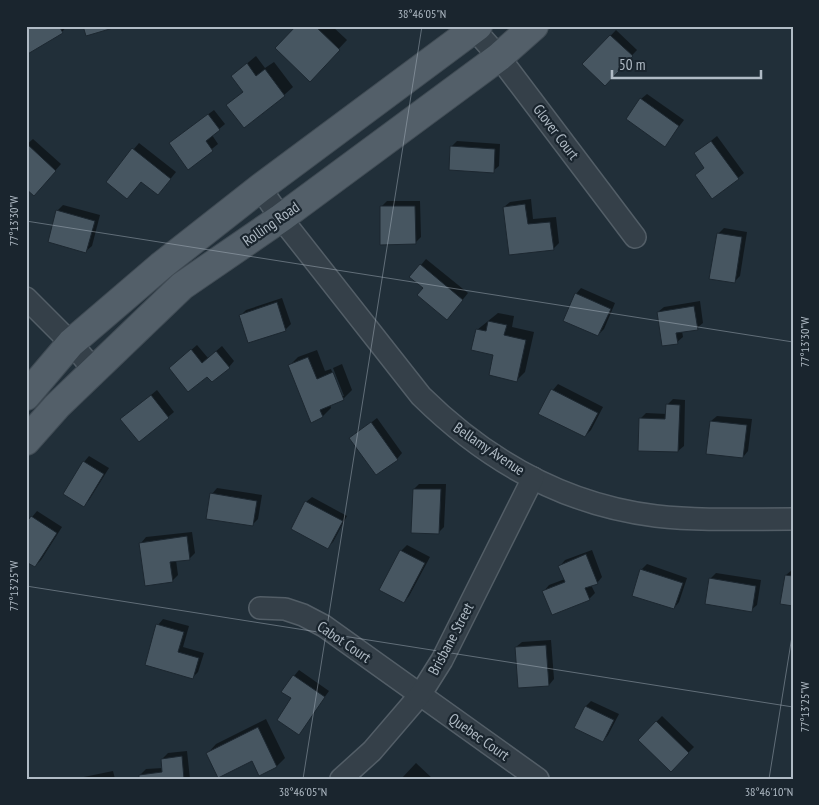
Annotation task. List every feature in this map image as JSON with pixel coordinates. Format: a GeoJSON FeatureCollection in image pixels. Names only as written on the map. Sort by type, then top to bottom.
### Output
{"type":"FeatureCollection","features":[{"type":"Feature","properties":{"kind":"main road","name":"Rolling Road"},"geometry":{"type":"LineString","coordinates":[[26,441],[57,406],[182,286],[280,218],[499,57],[534,26]]}},
{"type":"Feature","properties":{"kind":"main road"},"geometry":{"type":"LineString","coordinates":[[26,396],[71,343],[162,265],[260,188],[476,28]]}},
{"type":"Feature","properties":{"kind":"street","name":"Glover Court"},"geometry":{"type":"LineString","coordinates":[[476,28],[635,237]]}},
{"type":"Feature","properties":{"kind":"street","name":"Bellamy Avenue"},"geometry":{"type":"LineString","coordinates":[[260,188],[280,218],[421,396],[469,439],[499,459],[533,478],[597,504],[656,516],[692,519],[793,519]]}},
{"type":"Feature","properties":{"kind":"street"},"geometry":{"type":"LineString","coordinates":[[26,298],[71,343],[94,370]]}},
{"type":"Feature","properties":{"kind":"street","name":"Brisbane Street"},"geometry":{"type":"LineString","coordinates":[[340,779],[372,751],[420,695],[442,660],[533,478]]}},
{"type":"Feature","properties":{"kind":"street","name":"Cabot Court"},"geometry":{"type":"LineString","coordinates":[[260,608],[285,609],[303,615],[324,626],[420,695]]}},
{"type":"Feature","properties":{"kind":"street","name":"Quebec Court"},"geometry":{"type":"LineString","coordinates":[[420,695],[538,779]]}},
{"type":"Feature","properties":{"kind":"building"},"geometry":{"type":"Polygon","coordinates":[[[26,26],[59,26],[63,33],[26,55],[26,26]]]}},
{"type":"Feature","properties":{"kind":"building"},"geometry":{"type":"Polygon","coordinates":[[[83,26],[120,26],[86,36],[83,26]]]}},
{"type":"Feature","properties":{"kind":"building"},"geometry":{"type":"Polygon","coordinates":[[[296,26],[315,26],[340,50],[310,82],[275,48],[296,26]]]}},
{"type":"Feature","properties":{"kind":"building"},"geometry":{"type":"Polygon","coordinates":[[[610,35],[633,56],[605,86],[582,64],[610,35]]]}},
{"type":"Feature","properties":{"kind":"building"},"geometry":{"type":"Polygon","coordinates":[[[247,63],[256,76],[265,69],[285,96],[244,128],[226,105],[243,92],[231,76],[247,63]]]}},
{"type":"Feature","properties":{"kind":"building"},"geometry":{"type":"Polygon","coordinates":[[[640,98],[679,126],[665,147],[626,119],[640,98]]]}},
{"type":"Feature","properties":{"kind":"building"},"geometry":{"type":"Polygon","coordinates":[[[208,114],[220,130],[206,141],[213,151],[188,170],[169,143],[208,114]]]}},
{"type":"Feature","properties":{"kind":"building"},"geometry":{"type":"Polygon","coordinates":[[[711,141],[739,179],[712,199],[695,175],[704,168],[694,153],[711,141]]]}},
{"type":"Feature","properties":{"kind":"building"},"geometry":{"type":"Polygon","coordinates":[[[26,143],[56,171],[34,196],[26,189],[26,143]]]}},
{"type":"Feature","properties":{"kind":"building"},"geometry":{"type":"Polygon","coordinates":[[[450,146],[495,149],[494,173],[449,170],[450,146]]]}},
{"type":"Feature","properties":{"kind":"building"},"geometry":{"type":"Polygon","coordinates":[[[132,148],[171,179],[158,195],[141,182],[127,199],[106,182],[132,148]]]}},
{"type":"Feature","properties":{"kind":"building"},"geometry":{"type":"Polygon","coordinates":[[[525,204],[528,224],[550,222],[554,250],[509,255],[503,207],[525,204]]]}},
{"type":"Feature","properties":{"kind":"building"},"geometry":{"type":"Polygon","coordinates":[[[380,206],[415,206],[416,244],[380,245],[380,206]]]}},
{"type":"Feature","properties":{"kind":"building"},"geometry":{"type":"Polygon","coordinates":[[[56,210],[95,221],[86,253],[48,242],[56,210]]]}},
{"type":"Feature","properties":{"kind":"building"},"geometry":{"type":"Polygon","coordinates":[[[717,233],[742,237],[735,283],[709,279],[717,233]]]}},
{"type":"Feature","properties":{"kind":"building"},"geometry":{"type":"Polygon","coordinates":[[[420,264],[463,300],[447,320],[417,295],[423,288],[409,277],[420,264]]]}},
{"type":"Feature","properties":{"kind":"building"},"geometry":{"type":"Polygon","coordinates":[[[575,293],[611,309],[598,336],[563,321],[575,293]]]}},
{"type":"Feature","properties":{"kind":"building"},"geometry":{"type":"Polygon","coordinates":[[[277,302],[286,331],[248,343],[239,315],[277,302]]]}},
{"type":"Feature","properties":{"kind":"building"},"geometry":{"type":"Polygon","coordinates":[[[694,306],[698,330],[676,333],[678,344],[662,346],[657,312],[694,306]]]}},
{"type":"Feature","properties":{"kind":"building"},"geometry":{"type":"Polygon","coordinates":[[[488,321],[507,325],[504,335],[526,340],[517,382],[489,375],[493,355],[471,350],[476,329],[486,331],[488,321]]]}},
{"type":"Feature","properties":{"kind":"building"},"geometry":{"type":"Polygon","coordinates":[[[191,349],[202,363],[216,351],[230,368],[212,382],[207,377],[188,392],[169,368],[191,349]]]}},
{"type":"Feature","properties":{"kind":"building"},"geometry":{"type":"Polygon","coordinates":[[[308,357],[317,379],[333,372],[344,400],[320,410],[323,417],[311,423],[288,365],[308,357]]]}},
{"type":"Feature","properties":{"kind":"building"},"geometry":{"type":"Polygon","coordinates":[[[551,389],[598,413],[585,437],[538,414],[551,389]]]}},
{"type":"Feature","properties":{"kind":"building"},"geometry":{"type":"Polygon","coordinates":[[[151,395],[169,418],[139,442],[120,419],[151,395]]]}},
{"type":"Feature","properties":{"kind":"building"},"geometry":{"type":"Polygon","coordinates":[[[666,404],[680,405],[678,452],[638,451],[639,418],[665,419],[666,404]]]}},
{"type":"Feature","properties":{"kind":"building"},"geometry":{"type":"Polygon","coordinates":[[[710,421],[747,425],[743,458],[706,454],[710,421]]]}},
{"type":"Feature","properties":{"kind":"building"},"geometry":{"type":"Polygon","coordinates":[[[371,422],[398,460],[376,475],[349,438],[371,422]]]}},
{"type":"Feature","properties":{"kind":"building"},"geometry":{"type":"Polygon","coordinates":[[[83,461],[104,474],[84,507],[63,494],[83,461]]]}},
{"type":"Feature","properties":{"kind":"building"},"geometry":{"type":"Polygon","coordinates":[[[413,489],[441,489],[439,534],[411,533],[413,489]]]}},
{"type":"Feature","properties":{"kind":"building"},"geometry":{"type":"Polygon","coordinates":[[[210,493],[257,501],[253,526],[206,519],[210,493]]]}},
{"type":"Feature","properties":{"kind":"building"},"geometry":{"type":"Polygon","coordinates":[[[305,501],[343,521],[328,549],[291,529],[305,501]]]}},
{"type":"Feature","properties":{"kind":"building"},"geometry":{"type":"Polygon","coordinates":[[[31,516],[57,533],[35,567],[26,562],[26,523],[31,516]]]}},
{"type":"Feature","properties":{"kind":"building"},"geometry":{"type":"Polygon","coordinates":[[[187,536],[190,560],[170,562],[173,582],[145,586],[139,543],[187,536]]]}},
{"type":"Feature","properties":{"kind":"building"},"geometry":{"type":"Polygon","coordinates":[[[400,550],[425,563],[404,603],[379,590],[400,550]]]}},
{"type":"Feature","properties":{"kind":"building"},"geometry":{"type":"Polygon","coordinates":[[[586,554],[598,584],[585,588],[590,600],[552,615],[542,591],[565,582],[558,566],[586,554]]]}},
{"type":"Feature","properties":{"kind":"building"},"geometry":{"type":"Polygon","coordinates":[[[640,569],[683,583],[674,609],[632,596],[640,569]]]}},
{"type":"Feature","properties":{"kind":"building"},"geometry":{"type":"Polygon","coordinates":[[[785,575],[793,576],[793,606],[780,604],[785,575]]]}},
{"type":"Feature","properties":{"kind":"building"},"geometry":{"type":"Polygon","coordinates":[[[709,578],[756,586],[752,612],[705,604],[709,578]]]}},
{"type":"Feature","properties":{"kind":"building"},"geometry":{"type":"Polygon","coordinates":[[[156,624],[184,632],[178,652],[199,658],[193,679],[145,665],[156,624]]]}},
{"type":"Feature","properties":{"kind":"building"},"geometry":{"type":"Polygon","coordinates":[[[546,645],[549,686],[518,688],[515,647],[546,645]]]}},
{"type":"Feature","properties":{"kind":"building"},"geometry":{"type":"Polygon","coordinates":[[[293,675],[325,697],[299,735],[277,720],[291,698],[281,692],[293,675]]]}},
{"type":"Feature","properties":{"kind":"building"},"geometry":{"type":"Polygon","coordinates":[[[585,706],[614,720],[603,742],[574,728],[585,706]]]}},
{"type":"Feature","properties":{"kind":"building"},"geometry":{"type":"Polygon","coordinates":[[[656,721],[689,753],[671,772],[638,740],[656,721]]]}},
{"type":"Feature","properties":{"kind":"building"},"geometry":{"type":"Polygon","coordinates":[[[258,727],[277,767],[259,776],[252,761],[218,778],[206,753],[258,727]]]}},
{"type":"Feature","properties":{"kind":"building"},"geometry":{"type":"Polygon","coordinates":[[[182,756],[184,779],[139,779],[139,775],[162,772],[161,759],[182,756]]]}}]}
